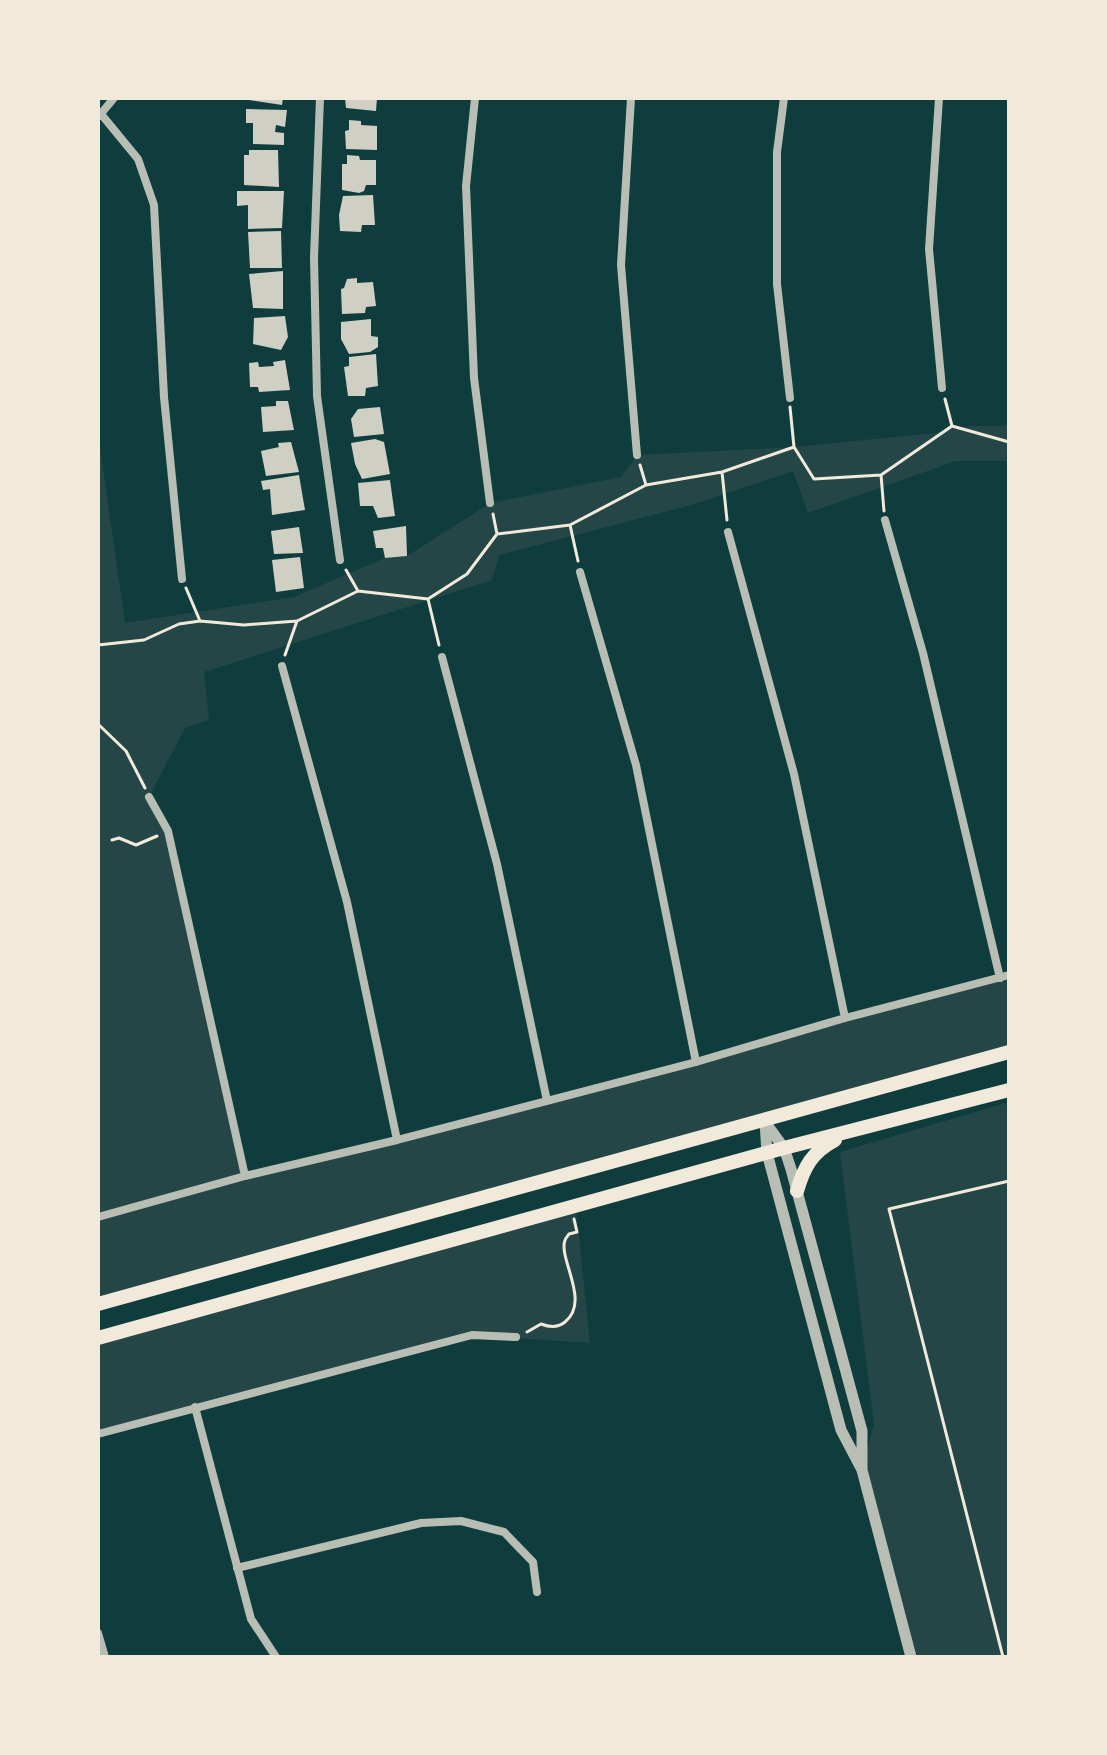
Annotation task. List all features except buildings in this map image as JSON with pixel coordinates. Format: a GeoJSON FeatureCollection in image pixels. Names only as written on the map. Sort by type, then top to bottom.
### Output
{"type":"FeatureCollection","features":[{"type":"Feature","properties":{"kind":"highway"},"geometry":{"type":"LineString","coordinates":[[98,1304],[765,1122],[1009,1052]]}},
{"type":"Feature","properties":{"kind":"highway"},"geometry":{"type":"LineString","coordinates":[[98,1338],[784,1148],[1009,1090]]}},
{"type":"Feature","properties":{"kind":"highway"},"geometry":{"type":"LineString","coordinates":[[797,1191],[803,1169],[819,1149],[858,1129]]}},
{"type":"Feature","properties":{"kind":"street"},"geometry":{"type":"LineString","coordinates":[[114,98],[99,115],[138,159],[154,205],[164,397],[182,579]]}},
{"type":"Feature","properties":{"kind":"street"},"geometry":{"type":"LineString","coordinates":[[320,98],[314,258],[317,396],[340,560]]}},
{"type":"Feature","properties":{"kind":"street"},"geometry":{"type":"LineString","coordinates":[[475,98],[466,186],[474,378],[490,503]]}},
{"type":"Feature","properties":{"kind":"street"},"geometry":{"type":"LineString","coordinates":[[631,98],[621,265],[637,455]]}},
{"type":"Feature","properties":{"kind":"street"},"geometry":{"type":"LineString","coordinates":[[784,98],[777,152],[777,284],[790,398]]}},
{"type":"Feature","properties":{"kind":"street"},"geometry":{"type":"LineString","coordinates":[[939,98],[929,249],[942,388]]}},
{"type":"Feature","properties":{"kind":"street"},"geometry":{"type":"LineString","coordinates":[[98,1217],[245,1176],[696,1062],[845,1018],[1005,977],[923,653],[885,520]]}},
{"type":"Feature","properties":{"kind":"street"},"geometry":{"type":"LineString","coordinates":[[728,532],[794,774],[845,1018]]}},
{"type":"Feature","properties":{"kind":"street"},"geometry":{"type":"LineString","coordinates":[[580,572],[636,765],[696,1062]]}},
{"type":"Feature","properties":{"kind":"street"},"geometry":{"type":"LineString","coordinates":[[442,657],[497,864],[547,1101]]}},
{"type":"Feature","properties":{"kind":"street"},"geometry":{"type":"LineString","coordinates":[[282,666],[347,902],[397,1140]]}},
{"type":"Feature","properties":{"kind":"street"},"geometry":{"type":"LineString","coordinates":[[149,797],[168,831],[245,1176]]}},
{"type":"Feature","properties":{"kind":"street"},"geometry":{"type":"LineString","coordinates":[[765,1122],[784,1148],[797,1191],[862,1431],[862,1470]]}},
{"type":"Feature","properties":{"kind":"street"},"geometry":{"type":"LineString","coordinates":[[765,1122],[767,1153],[841,1430],[862,1470],[911,1657]]}},
{"type":"Feature","properties":{"kind":"street"},"geometry":{"type":"LineString","coordinates":[[98,1434],[472,1335],[516,1337]]}},
{"type":"Feature","properties":{"kind":"street"},"geometry":{"type":"LineString","coordinates":[[195,1407],[251,1619],[276,1657]]}},
{"type":"Feature","properties":{"kind":"street"},"geometry":{"type":"LineString","coordinates":[[237,1568],[421,1523],[461,1521],[504,1532],[533,1562],[537,1592]]}},
{"type":"Feature","properties":{"kind":"street"},"geometry":{"type":"LineString","coordinates":[[98,1633],[105,1657]]}},
{"type":"Feature","properties":{"kind":"path"},"geometry":{"type":"LineString","coordinates":[[942,388],[952,426]]}},
{"type":"Feature","properties":{"kind":"path"},"geometry":{"type":"LineString","coordinates":[[790,398],[794,447],[814,479],[881,475],[952,426]]}},
{"type":"Feature","properties":{"kind":"path"},"geometry":{"type":"LineString","coordinates":[[952,426],[1009,442]]}},
{"type":"Feature","properties":{"kind":"path"},"geometry":{"type":"LineString","coordinates":[[98,644],[144,640],[179,624],[200,621],[244,625],[297,621],[358,591],[428,599],[467,574],[497,534],[570,525],[646,485],[722,472],[794,447]]}},
{"type":"Feature","properties":{"kind":"path"},"geometry":{"type":"LineString","coordinates":[[637,455],[646,485]]}},
{"type":"Feature","properties":{"kind":"path"},"geometry":{"type":"LineString","coordinates":[[722,472],[728,532]]}},
{"type":"Feature","properties":{"kind":"path"},"geometry":{"type":"LineString","coordinates":[[881,475],[885,520]]}},
{"type":"Feature","properties":{"kind":"path"},"geometry":{"type":"LineString","coordinates":[[490,503],[497,534]]}},
{"type":"Feature","properties":{"kind":"path"},"geometry":{"type":"LineString","coordinates":[[570,525],[580,572]]}},
{"type":"Feature","properties":{"kind":"path"},"geometry":{"type":"LineString","coordinates":[[340,560],[358,591]]}},
{"type":"Feature","properties":{"kind":"path"},"geometry":{"type":"LineString","coordinates":[[182,579],[200,621]]}},
{"type":"Feature","properties":{"kind":"path"},"geometry":{"type":"LineString","coordinates":[[428,599],[442,657]]}},
{"type":"Feature","properties":{"kind":"path"},"geometry":{"type":"LineString","coordinates":[[282,666],[297,621]]}},
{"type":"Feature","properties":{"kind":"path"},"geometry":{"type":"LineString","coordinates":[[98,724],[126,751],[149,797]]}},
{"type":"Feature","properties":{"kind":"path"},"geometry":{"type":"LineString","coordinates":[[112,840],[119,838],[136,845],[168,831]]}},
{"type":"Feature","properties":{"kind":"path"},"geometry":{"type":"LineString","coordinates":[[1003,1657],[889,1209],[1009,1181]]}},
{"type":"Feature","properties":{"kind":"path"},"geometry":{"type":"LineString","coordinates":[[516,1337],[541,1324],[551,1327],[564,1323],[572,1314],[575,1296],[565,1244],[569,1234],[577,1232],[571,1208]]}},
{"type":"Feature","properties":{"kind":"shaded area"},"geometry":{"type":"Polygon","coordinates":[[[1009,425],[1009,461],[956,461],[808,513],[793,471],[695,504],[499,555],[492,580],[204,672],[209,720],[185,728],[149,797],[168,831],[245,1175],[397,1140],[1009,975],[1009,1052],[98,1304],[98,433],[125,623],[294,597],[385,558],[407,556],[490,503],[621,477],[637,455],[794,447],[944,432],[965,427],[1009,425]]]}},
{"type":"Feature","properties":{"kind":"shaded area"},"geometry":{"type":"Polygon","coordinates":[[[1009,1102],[1009,1657],[911,1657],[862,1470],[874,1424],[840,1152],[1009,1102]]]}},
{"type":"Feature","properties":{"kind":"shaded area"},"geometry":{"type":"Polygon","coordinates":[[[576,1207],[590,1343],[472,1335],[98,1434],[98,1338],[576,1207]]]}}]}
